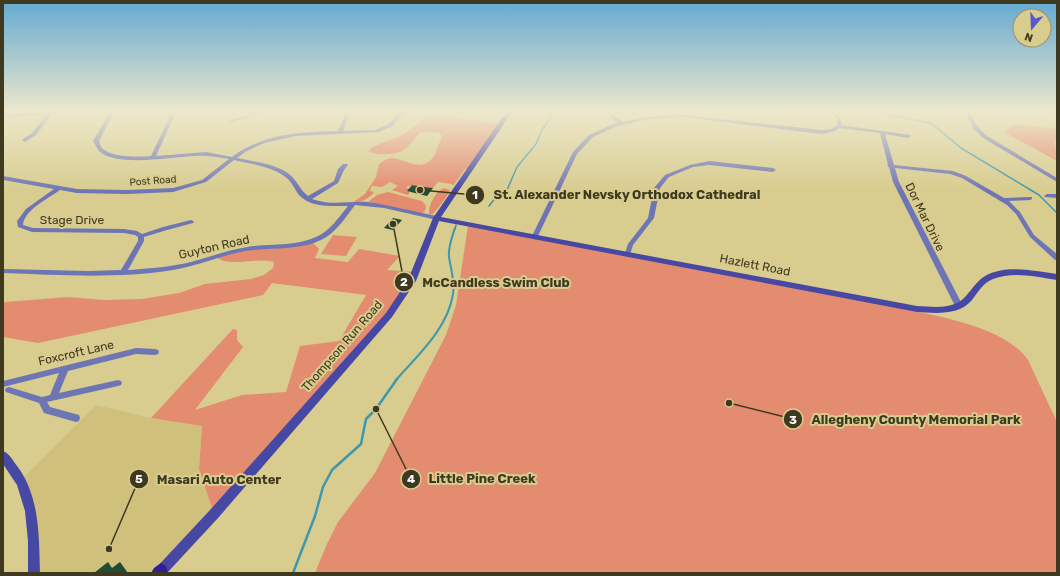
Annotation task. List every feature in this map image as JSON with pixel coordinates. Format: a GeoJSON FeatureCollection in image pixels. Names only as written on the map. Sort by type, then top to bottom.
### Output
{"type":"FeatureCollection","features":[{"type":"Feature","properties":{"kind":"street"},"geometry":{"type":"LineString","coordinates":[[96,139],[99,148],[105,153],[118,157],[153,157],[202,154],[232,159],[281,171],[288,176],[301,194],[308,199],[320,203],[368,204],[437,218]]}},
{"type":"Feature","properties":{"kind":"street"},"geometry":{"type":"LineString","coordinates":[[153,157],[161,139]]}},
{"type":"Feature","properties":{"kind":"street","name":"Post Road"},"geometry":{"type":"LineString","coordinates":[[3,178],[58,189],[104,192],[173,190],[201,183],[232,159],[257,144],[272,139]]}},
{"type":"Feature","properties":{"kind":"street","name":"Thompson Run Road"},"geometry":{"type":"LineString","coordinates":[[160,572],[389,316],[414,276],[437,218],[468,169],[490,139]]}},
{"type":"Feature","properties":{"kind":"street"},"geometry":{"type":"LineString","coordinates":[[535,236],[572,157],[579,147],[589,139]]}},
{"type":"Feature","properties":{"kind":"street","name":"Dor Mar Drive"},"geometry":{"type":"LineString","coordinates":[[883,139],[890,166],[898,188],[959,306]]}},
{"type":"Feature","properties":{"kind":"street"},"geometry":{"type":"LineString","coordinates":[[988,139],[1057,180]]}},
{"type":"Feature","properties":{"kind":"street"},"geometry":{"type":"LineString","coordinates":[[628,253],[630,245],[651,218],[657,188],[667,176],[688,167],[709,163],[774,170]]}},
{"type":"Feature","properties":{"kind":"street"},"geometry":{"type":"LineString","coordinates":[[308,199],[336,182],[340,171],[345,165]]}},
{"type":"Feature","properties":{"kind":"street"},"geometry":{"type":"LineString","coordinates":[[890,166],[957,174],[1004,200],[1016,210],[1032,236],[1057,258]]}},
{"type":"Feature","properties":{"kind":"street","name":"Stage Drive"},"geometry":{"type":"LineString","coordinates":[[58,189],[24,214],[19,223],[21,227],[32,230],[130,231],[141,236]]}},
{"type":"Feature","properties":{"kind":"street"},"geometry":{"type":"LineString","coordinates":[[1047,196],[1057,196]]}},
{"type":"Feature","properties":{"kind":"street"},"geometry":{"type":"LineString","coordinates":[[1004,200],[1030,198]]}},
{"type":"Feature","properties":{"kind":"street","name":"Guyton Road"},"geometry":{"type":"LineString","coordinates":[[3,272],[124,272],[174,268],[243,250],[290,246],[311,241],[332,229],[352,204]]}},
{"type":"Feature","properties":{"kind":"street","name":"Hazlett Road"},"geometry":{"type":"LineString","coordinates":[[437,218],[628,253],[906,307],[934,309],[959,306]]}},
{"type":"Feature","properties":{"kind":"street"},"geometry":{"type":"LineString","coordinates":[[124,272],[141,241],[141,236],[165,228],[191,222]]}},
{"type":"Feature","properties":{"kind":"street"},"geometry":{"type":"LineString","coordinates":[[959,306],[966,301],[983,281],[992,276],[1014,272],[1056,278]]}},
{"type":"Feature","properties":{"kind":"street","name":"Foxcroft Lane"},"geometry":{"type":"LineString","coordinates":[[6,387],[65,368],[136,351],[155,352]]}},
{"type":"Feature","properties":{"kind":"street"},"geometry":{"type":"LineString","coordinates":[[53,398],[65,368]]}},
{"type":"Feature","properties":{"kind":"street"},"geometry":{"type":"LineString","coordinates":[[6,387],[42,400],[118,383]]}},
{"type":"Feature","properties":{"kind":"street"},"geometry":{"type":"LineString","coordinates":[[42,400],[47,410],[76,418]]}},
{"type":"Feature","properties":{"kind":"street"},"geometry":{"type":"LineString","coordinates":[[3,456],[18,474],[28,494],[33,524],[34,573]]}},
{"type":"Feature","properties":{"kind":"shaded area"},"geometry":{"type":"Polygon","coordinates":[[[393,139],[415,139],[405,149],[397,153],[376,154],[368,151],[375,146],[393,139]]]}},
{"type":"Feature","properties":{"kind":"shaded area"},"geometry":{"type":"Polygon","coordinates":[[[441,139],[490,139],[468,169],[465,169],[453,186],[452,184],[438,182],[433,188],[413,185],[406,187],[410,192],[408,195],[392,190],[398,186],[390,182],[382,187],[372,186],[370,191],[374,192],[370,197],[362,201],[352,203],[365,194],[376,177],[379,164],[384,160],[395,158],[418,165],[429,162],[436,152],[441,139]]]}},
{"type":"Feature","properties":{"kind":"shaded area"},"geometry":{"type":"Polygon","coordinates":[[[1017,139],[1057,139],[1055,142],[1057,161],[1017,139]]]}},
{"type":"Feature","properties":{"kind":"shaded area"},"geometry":{"type":"Polygon","coordinates":[[[444,188],[450,190],[433,214],[429,214],[433,199],[438,192],[444,188]]]}},
{"type":"Feature","properties":{"kind":"shaded area"},"geometry":{"type":"Polygon","coordinates":[[[388,192],[422,201],[426,206],[425,211],[421,214],[368,202],[377,195],[388,192]]]}},
{"type":"Feature","properties":{"kind":"shaded area"},"geometry":{"type":"Polygon","coordinates":[[[468,226],[924,313],[984,329],[1001,338],[1016,348],[1028,360],[1057,422],[1057,573],[315,573],[338,522],[375,473],[446,335],[456,305],[468,226]]]}},
{"type":"Feature","properties":{"kind":"shaded area"},"geometry":{"type":"Polygon","coordinates":[[[333,235],[357,237],[346,256],[321,254],[333,235]]]}},
{"type":"Feature","properties":{"kind":"shaded area"},"geometry":{"type":"Polygon","coordinates":[[[311,241],[319,249],[315,258],[348,262],[359,249],[400,256],[387,270],[416,272],[401,299],[214,514],[199,469],[202,426],[151,418],[233,329],[237,330],[237,340],[243,347],[195,410],[242,395],[286,392],[300,346],[339,341],[366,295],[272,283],[263,295],[38,343],[3,337],[3,304],[5,302],[68,297],[105,300],[142,299],[179,293],[205,284],[251,279],[264,275],[273,268],[274,262],[229,262],[216,257],[232,252],[311,241]]]}},
{"type":"Feature","properties":{"kind":"shaded area"},"geometry":{"type":"Polygon","coordinates":[[[96,405],[151,418],[202,426],[199,469],[214,514],[159,573],[32,573],[34,571],[21,480],[96,405]]]}},
{"type":"Feature","properties":{"kind":"building"},"geometry":{"type":"Polygon","coordinates":[[[412,185],[433,188],[427,196],[407,191],[412,185]]]}},
{"type":"Feature","properties":{"kind":"building"},"geometry":{"type":"Polygon","coordinates":[[[393,218],[402,220],[393,230],[384,228],[393,218]]]}},
{"type":"Feature","properties":{"kind":"building"},"geometry":{"type":"Polygon","coordinates":[[[108,562],[112,568],[120,562],[128,573],[94,573],[108,562]]]}},
{"type":"Feature","properties":{"kind":"waterway"},"geometry":{"type":"LineString","coordinates":[[489,206],[496,197],[507,190],[517,167],[536,144],[538,139]]}},
{"type":"Feature","properties":{"kind":"waterway"},"geometry":{"type":"LineString","coordinates":[[950,139],[961,148],[1039,195],[1057,213]]}},
{"type":"Feature","properties":{"kind":"waterway"},"geometry":{"type":"LineString","coordinates":[[455,229],[456,225]]}},
{"type":"Feature","properties":{"kind":"waterway"},"geometry":{"type":"LineString","coordinates":[[396,380],[439,330],[450,306],[454,285],[449,250],[455,228]]}},
{"type":"Feature","properties":{"kind":"waterway"},"geometry":{"type":"LineString","coordinates":[[293,573],[315,516],[323,487],[332,470],[361,444],[366,419],[376,409],[397,379]]}},
{"type":"Feature","properties":{"kind":"place","name":"St. Alexander Nevsky Orthodox Cathedral"},"geometry":{"type":"Point","coordinates":[420,190]}},
{"type":"Feature","properties":{"kind":"place","name":"McCandless Swim Club"},"geometry":{"type":"Point","coordinates":[393,224]}},
{"type":"Feature","properties":{"kind":"place","name":"Allegheny County Memorial Park"},"geometry":{"type":"Point","coordinates":[729,403]}},
{"type":"Feature","properties":{"kind":"place","name":"Little Pine Creek"},"geometry":{"type":"Point","coordinates":[376,409]}},
{"type":"Feature","properties":{"kind":"place","name":"Masari Auto Center"},"geometry":{"type":"Point","coordinates":[109,549]}}]}
